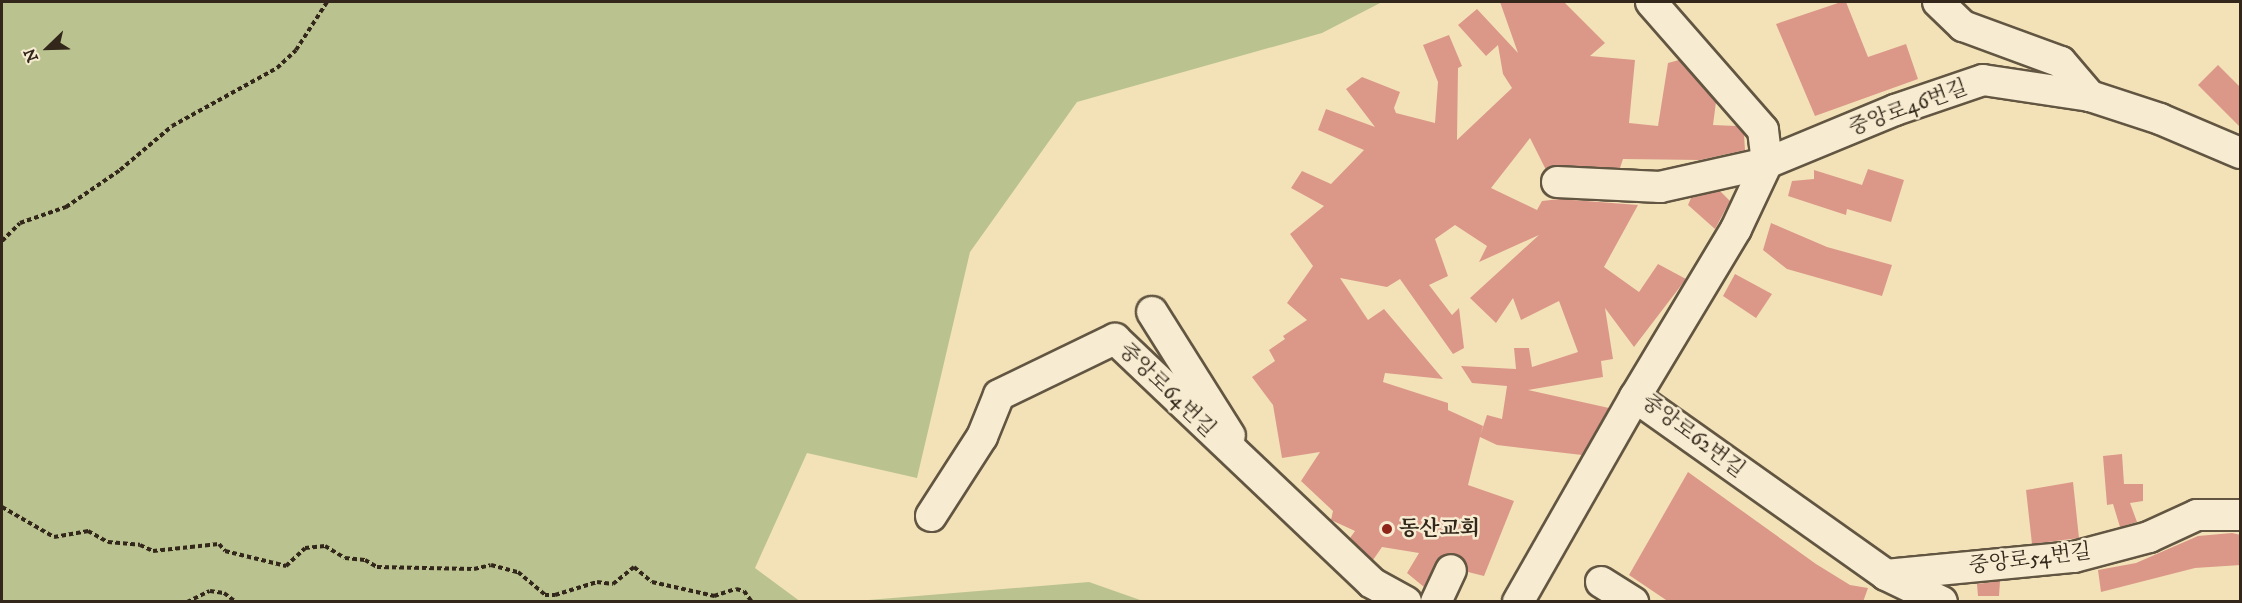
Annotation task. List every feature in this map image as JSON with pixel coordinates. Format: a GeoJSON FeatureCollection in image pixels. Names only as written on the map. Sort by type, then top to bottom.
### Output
{"type":"FeatureCollection","features":[{"type":"Feature","properties":{"kind":"street"},"geometry":{"type":"LineString","coordinates":[[1651,2],[1762,129],[1767,163]]}},
{"type":"Feature","properties":{"kind":"street"},"geometry":{"type":"LineString","coordinates":[[1938,2],[1963,26],[2061,62],[2090,96]]}},
{"type":"Feature","properties":{"kind":"street","name":"중앙로46번길"},"geometry":{"type":"LineString","coordinates":[[1557,182],[1660,187],[1767,163],[1895,110],[1983,80],[2090,96],[2160,119],[2241,153]]}},
{"type":"Feature","properties":{"kind":"street","name":"중앙로62번길"},"geometry":{"type":"LineString","coordinates":[[1767,163],[1736,229],[1635,398],[1886,575],[1942,602]]}},
{"type":"Feature","properties":{"kind":"street","name":"중앙로64번길"},"geometry":{"type":"LineString","coordinates":[[1152,312],[1229,430],[1230,451]]}},
{"type":"Feature","properties":{"kind":"street","name":"중앙로64번길"},"geometry":{"type":"LineString","coordinates":[[931,516],[982,437],[999,395],[1115,339],[1230,451],[1372,583],[1406,602]]}},
{"type":"Feature","properties":{"kind":"street"},"geometry":{"type":"LineString","coordinates":[[1518,602],[1635,398]]}},
{"type":"Feature","properties":{"kind":"street","name":"중앙로54번길"},"geometry":{"type":"LineString","coordinates":[[1886,575],[2074,557],[2149,537],[2197,515],[2241,515]]}},
{"type":"Feature","properties":{"kind":"street"},"geometry":{"type":"LineString","coordinates":[[1436,602],[1451,570]]}},
{"type":"Feature","properties":{"kind":"street"},"geometry":{"type":"LineString","coordinates":[[1601,582],[1633,602]]}},
{"type":"Feature","properties":{"kind":"path"},"geometry":{"type":"LineString","coordinates":[[2,241],[20,223],[66,207],[120,170],[172,126],[282,65],[302,42],[327,2]]}},
{"type":"Feature","properties":{"kind":"path"},"geometry":{"type":"LineString","coordinates":[[2,507],[54,537],[88,531],[108,542],[140,545],[153,551],[219,544],[225,551],[286,566],[305,548],[325,546],[345,558],[365,560],[377,567],[474,568],[491,565],[518,572],[545,594],[555,595],[597,582],[613,584],[634,567],[652,582],[714,596],[736,589],[744,591],[752,602]]}},
{"type":"Feature","properties":{"kind":"path"},"geometry":{"type":"LineString","coordinates":[[187,602],[210,591],[224,593],[236,602]]}},
{"type":"Feature","properties":{"kind":"green space"},"geometry":{"type":"Polygon","coordinates":[[[2,2],[1382,2],[1322,33],[1077,102],[970,252],[917,478],[807,453],[755,568],[801,602],[2,601],[2,2]]]}},
{"type":"Feature","properties":{"kind":"green space"},"geometry":{"type":"Polygon","coordinates":[[[1089,582],[1143,601],[856,601],[1089,582]]]}},
{"type":"Feature","properties":{"kind":"building"},"geometry":{"type":"Polygon","coordinates":[[[1500,2],[1564,2],[1605,43],[1590,56],[1635,60],[1629,123],[1658,126],[1668,63],[1679,60],[1716,102],[1713,125],[1737,126],[1744,135],[1745,150],[1700,160],[1623,159],[1620,168],[1558,165],[1546,170],[1530,138],[1491,188],[1537,210],[1542,201],[1560,199],[1638,205],[1604,267],[1639,292],[1658,264],[1686,279],[1634,347],[1605,308],[1613,359],[1601,361],[1603,377],[1528,390],[1609,408],[1582,455],[1497,445],[1480,437],[1468,485],[1514,501],[1484,576],[1468,572],[1465,560],[1449,553],[1436,562],[1424,587],[1407,573],[1419,553],[1382,547],[1373,560],[1350,538],[1355,531],[1331,520],[1333,511],[1301,481],[1320,452],[1282,458],[1273,405],[1252,377],[1275,361],[1269,350],[1285,339],[1283,336],[1307,320],[1287,303],[1313,266],[1290,234],[1324,206],[1291,188],[1302,171],[1331,184],[1364,150],[1318,130],[1326,109],[1375,127],[1346,89],[1362,77],[1400,92],[1394,108],[1396,113],[1435,123],[1438,82],[1423,45],[1449,35],[1462,66],[1458,68],[1457,140],[1512,88],[1503,74],[1498,45],[1486,56],[1458,25],[1477,9],[1518,53],[1500,2]],[[1455,225],[1435,239],[1448,276],[1429,285],[1452,315],[1459,308],[1464,348],[1453,354],[1400,279],[1387,287],[1340,278],[1368,320],[1384,309],[1443,379],[1385,373],[1383,382],[1448,403],[1448,410],[1483,426],[1480,436],[1487,415],[1502,419],[1507,386],[1472,383],[1461,366],[1516,369],[1514,348],[1529,348],[1532,367],[1578,352],[1559,301],[1521,320],[1513,298],[1496,323],[1470,298],[1539,235],[1479,262],[1487,246],[1455,225]]]}},
{"type":"Feature","properties":{"kind":"building"},"geometry":{"type":"Polygon","coordinates":[[[1846,2],[1868,57],[1906,44],[1918,79],[1815,116],[1776,24],[1846,2]]]}},
{"type":"Feature","properties":{"kind":"building"},"geometry":{"type":"Polygon","coordinates":[[[2218,65],[2241,88],[2241,128],[2198,85],[2218,65]]]}},
{"type":"Feature","properties":{"kind":"building"},"geometry":{"type":"Polygon","coordinates":[[[1868,169],[1904,180],[1891,222],[1847,209],[1846,215],[1788,196],[1792,181],[1814,179],[1814,170],[1862,185],[1868,169]]]}},
{"type":"Feature","properties":{"kind":"building"},"geometry":{"type":"Polygon","coordinates":[[[1720,191],[1730,201],[1715,229],[1688,205],[1691,198],[1720,191]]]}},
{"type":"Feature","properties":{"kind":"building"},"geometry":{"type":"Polygon","coordinates":[[[1771,223],[1827,247],[1892,265],[1882,296],[1787,269],[1763,250],[1771,223]]]}},
{"type":"Feature","properties":{"kind":"building"},"geometry":{"type":"Polygon","coordinates":[[[1735,274],[1772,294],[1756,318],[1723,296],[1735,274]]]}},
{"type":"Feature","properties":{"kind":"building"},"geometry":{"type":"Polygon","coordinates":[[[2122,454],[2124,484],[2143,484],[2143,501],[2130,503],[2137,522],[2120,527],[2113,504],[2107,505],[2103,456],[2122,454]]]}},
{"type":"Feature","properties":{"kind":"building"},"geometry":{"type":"Polygon","coordinates":[[[1688,472],[1816,564],[1850,585],[1868,588],[1863,602],[1669,602],[1629,575],[1688,472]]]}},
{"type":"Feature","properties":{"kind":"building"},"geometry":{"type":"Polygon","coordinates":[[[2073,482],[2079,538],[2032,544],[2026,490],[2073,482]]]}},
{"type":"Feature","properties":{"kind":"building"},"geometry":{"type":"Polygon","coordinates":[[[2232,533],[2241,535],[2241,565],[2195,568],[2101,592],[2098,570],[2136,563],[2198,536],[2232,533]]]}},
{"type":"Feature","properties":{"kind":"building"},"geometry":{"type":"Polygon","coordinates":[[[2000,581],[1999,596],[1978,596],[1977,584],[2000,581]]]}},
{"type":"Feature","properties":{"kind":"place","name":"동산교회"},"geometry":{"type":"Point","coordinates":[1387,529]}}]}
